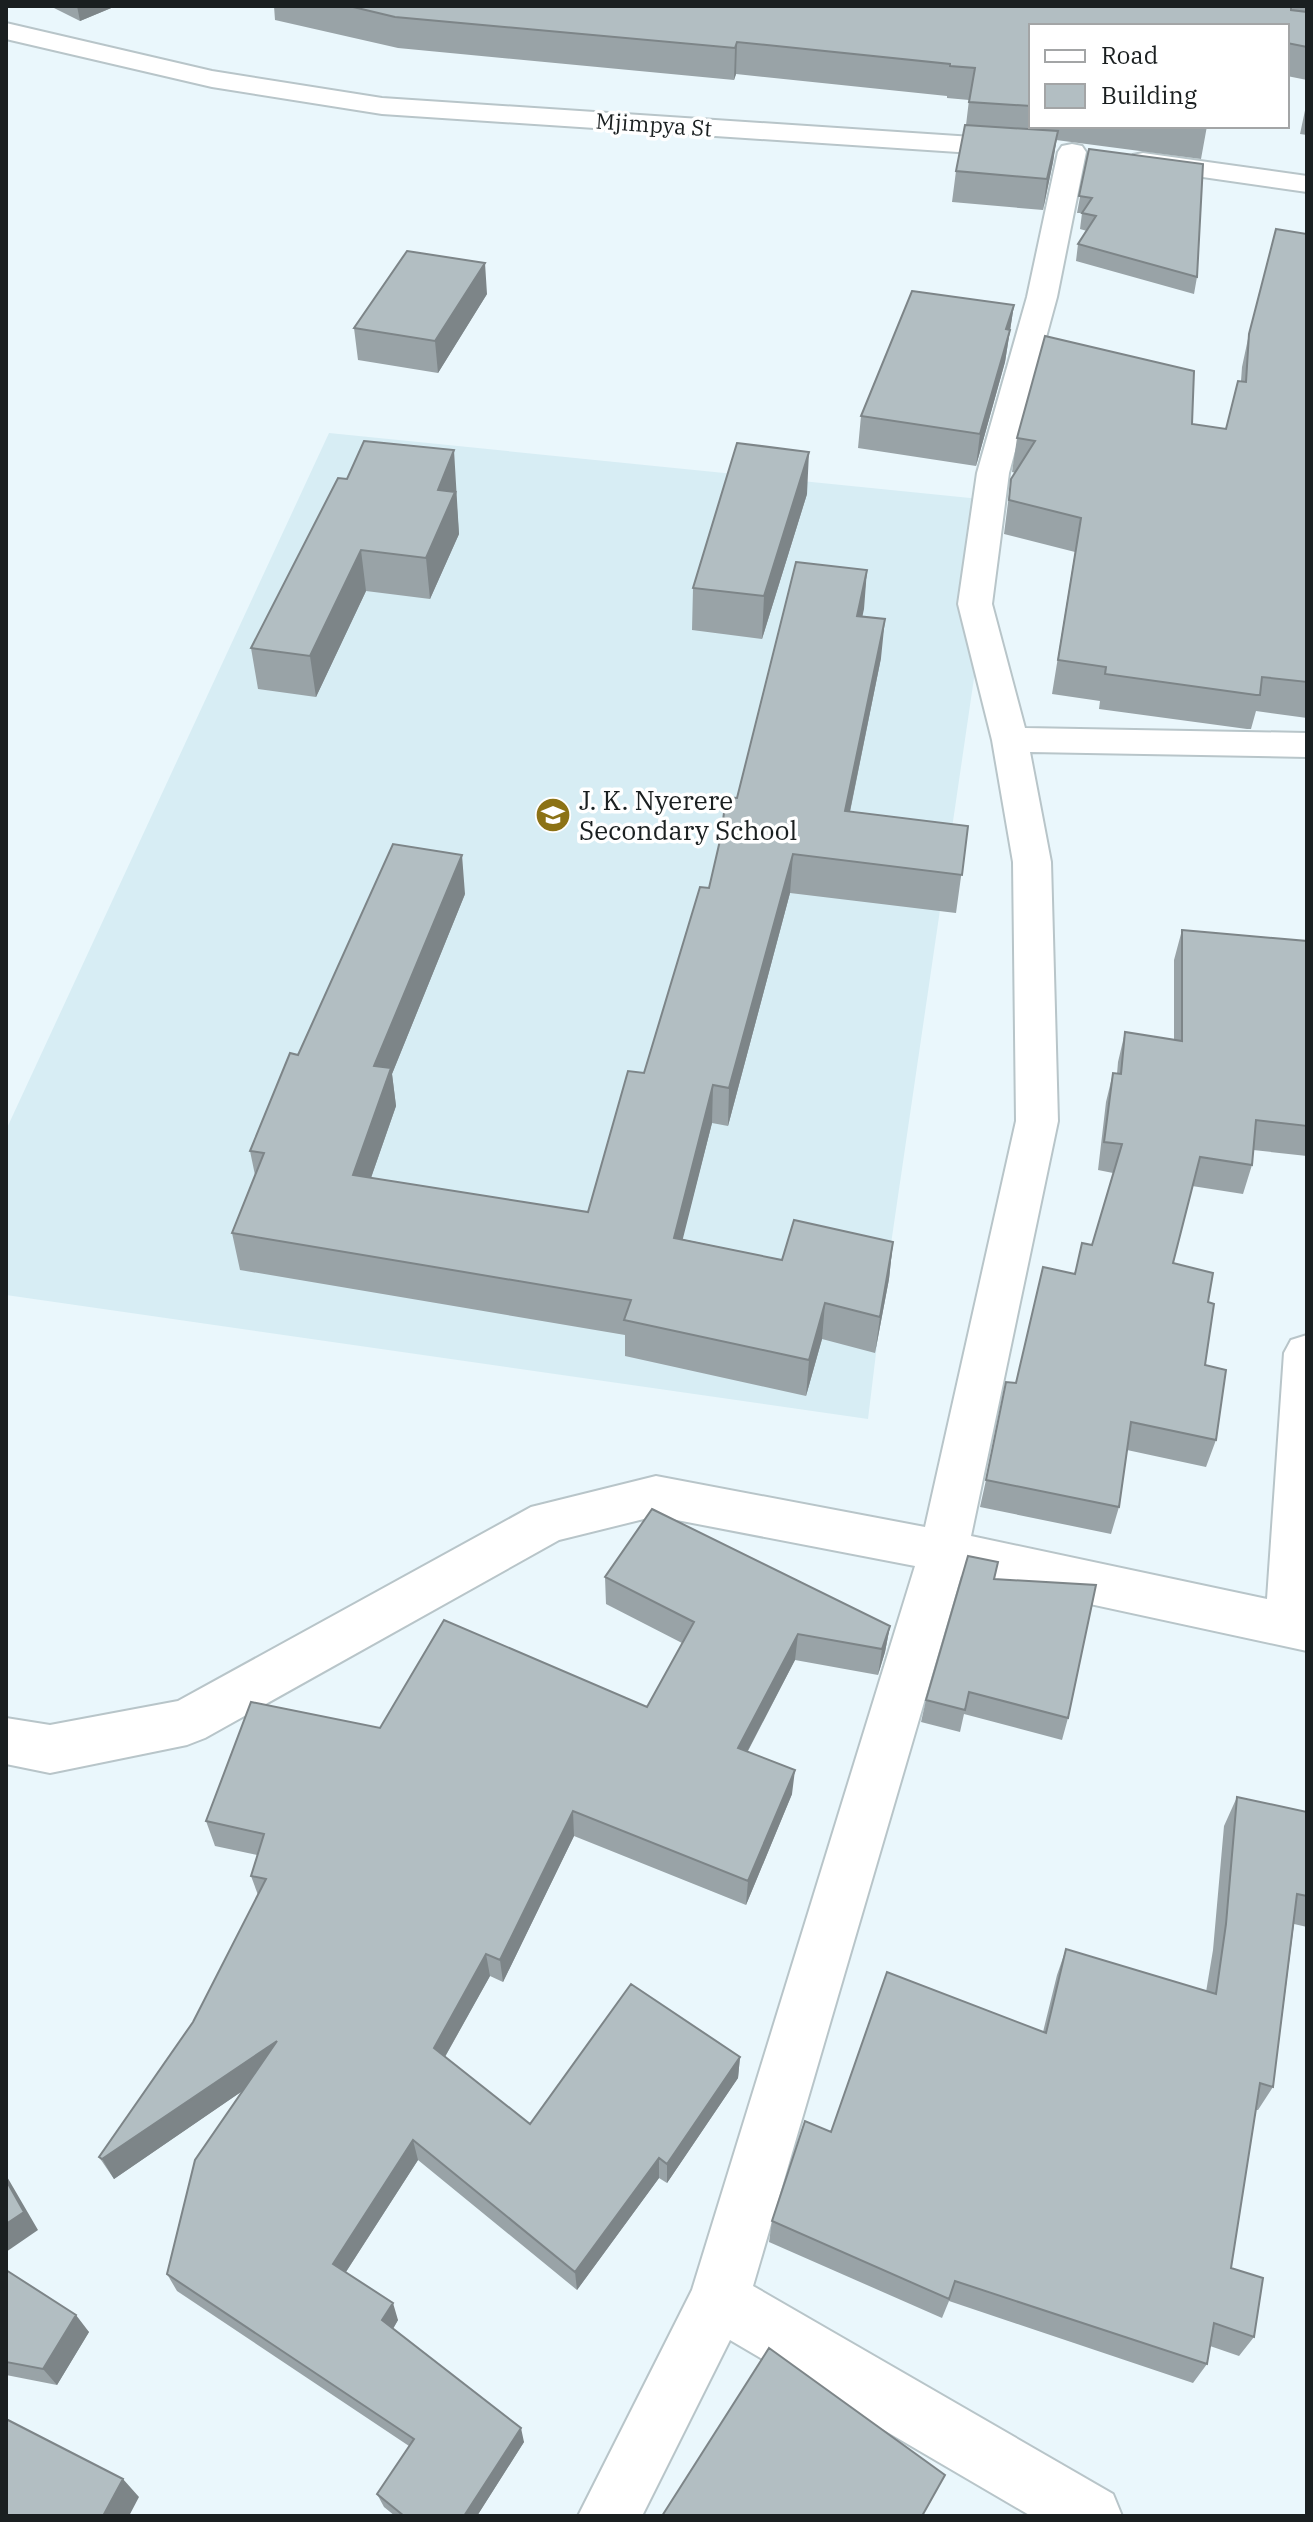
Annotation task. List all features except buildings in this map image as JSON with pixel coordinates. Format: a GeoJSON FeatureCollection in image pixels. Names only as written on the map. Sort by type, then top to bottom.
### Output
{"type":"FeatureCollection","features":[{"type":"Feature","properties":{"kind":"street","name":"Mjimpya St"},"geometry":{"type":"LineString","coordinates":[[6,31],[212,79],[382,106],[1097,155],[1307,184]]}},
{"type":"Feature","properties":{"kind":"street"},"geometry":{"type":"LineString","coordinates":[[609,2516],[719,2300],[944,1551],[1037,1121],[1032,862],[1010,740],[975,604],[993,473],[1042,297],[1097,155]]}},
{"type":"Feature","properties":{"kind":"street"},"geometry":{"type":"LineString","coordinates":[[1010,740],[1307,745]]}},
{"type":"Feature","properties":{"kind":"street"},"geometry":{"type":"LineString","coordinates":[[6,1741],[50,1749],[187,1722],[548,1522],[656,1496],[944,1551],[1299,1627],[1307,1353]]}},
{"type":"Feature","properties":{"kind":"street"},"geometry":{"type":"LineString","coordinates":[[719,2300],[1091,2516]]}},
{"type":"Feature","properties":{"kind":"shaded area","name":"J. K. Nyerere Secondary School"},"geometry":{"type":"Polygon","coordinates":[[[329,433],[1000,501],[868,1419],[6,1295],[6,1130],[329,433]]]}},
{"type":"Feature","properties":{"kind":"place","name":"J. K. Nyerere Secondary School"},"geometry":{"type":"Point","coordinates":[553,815]}}]}
